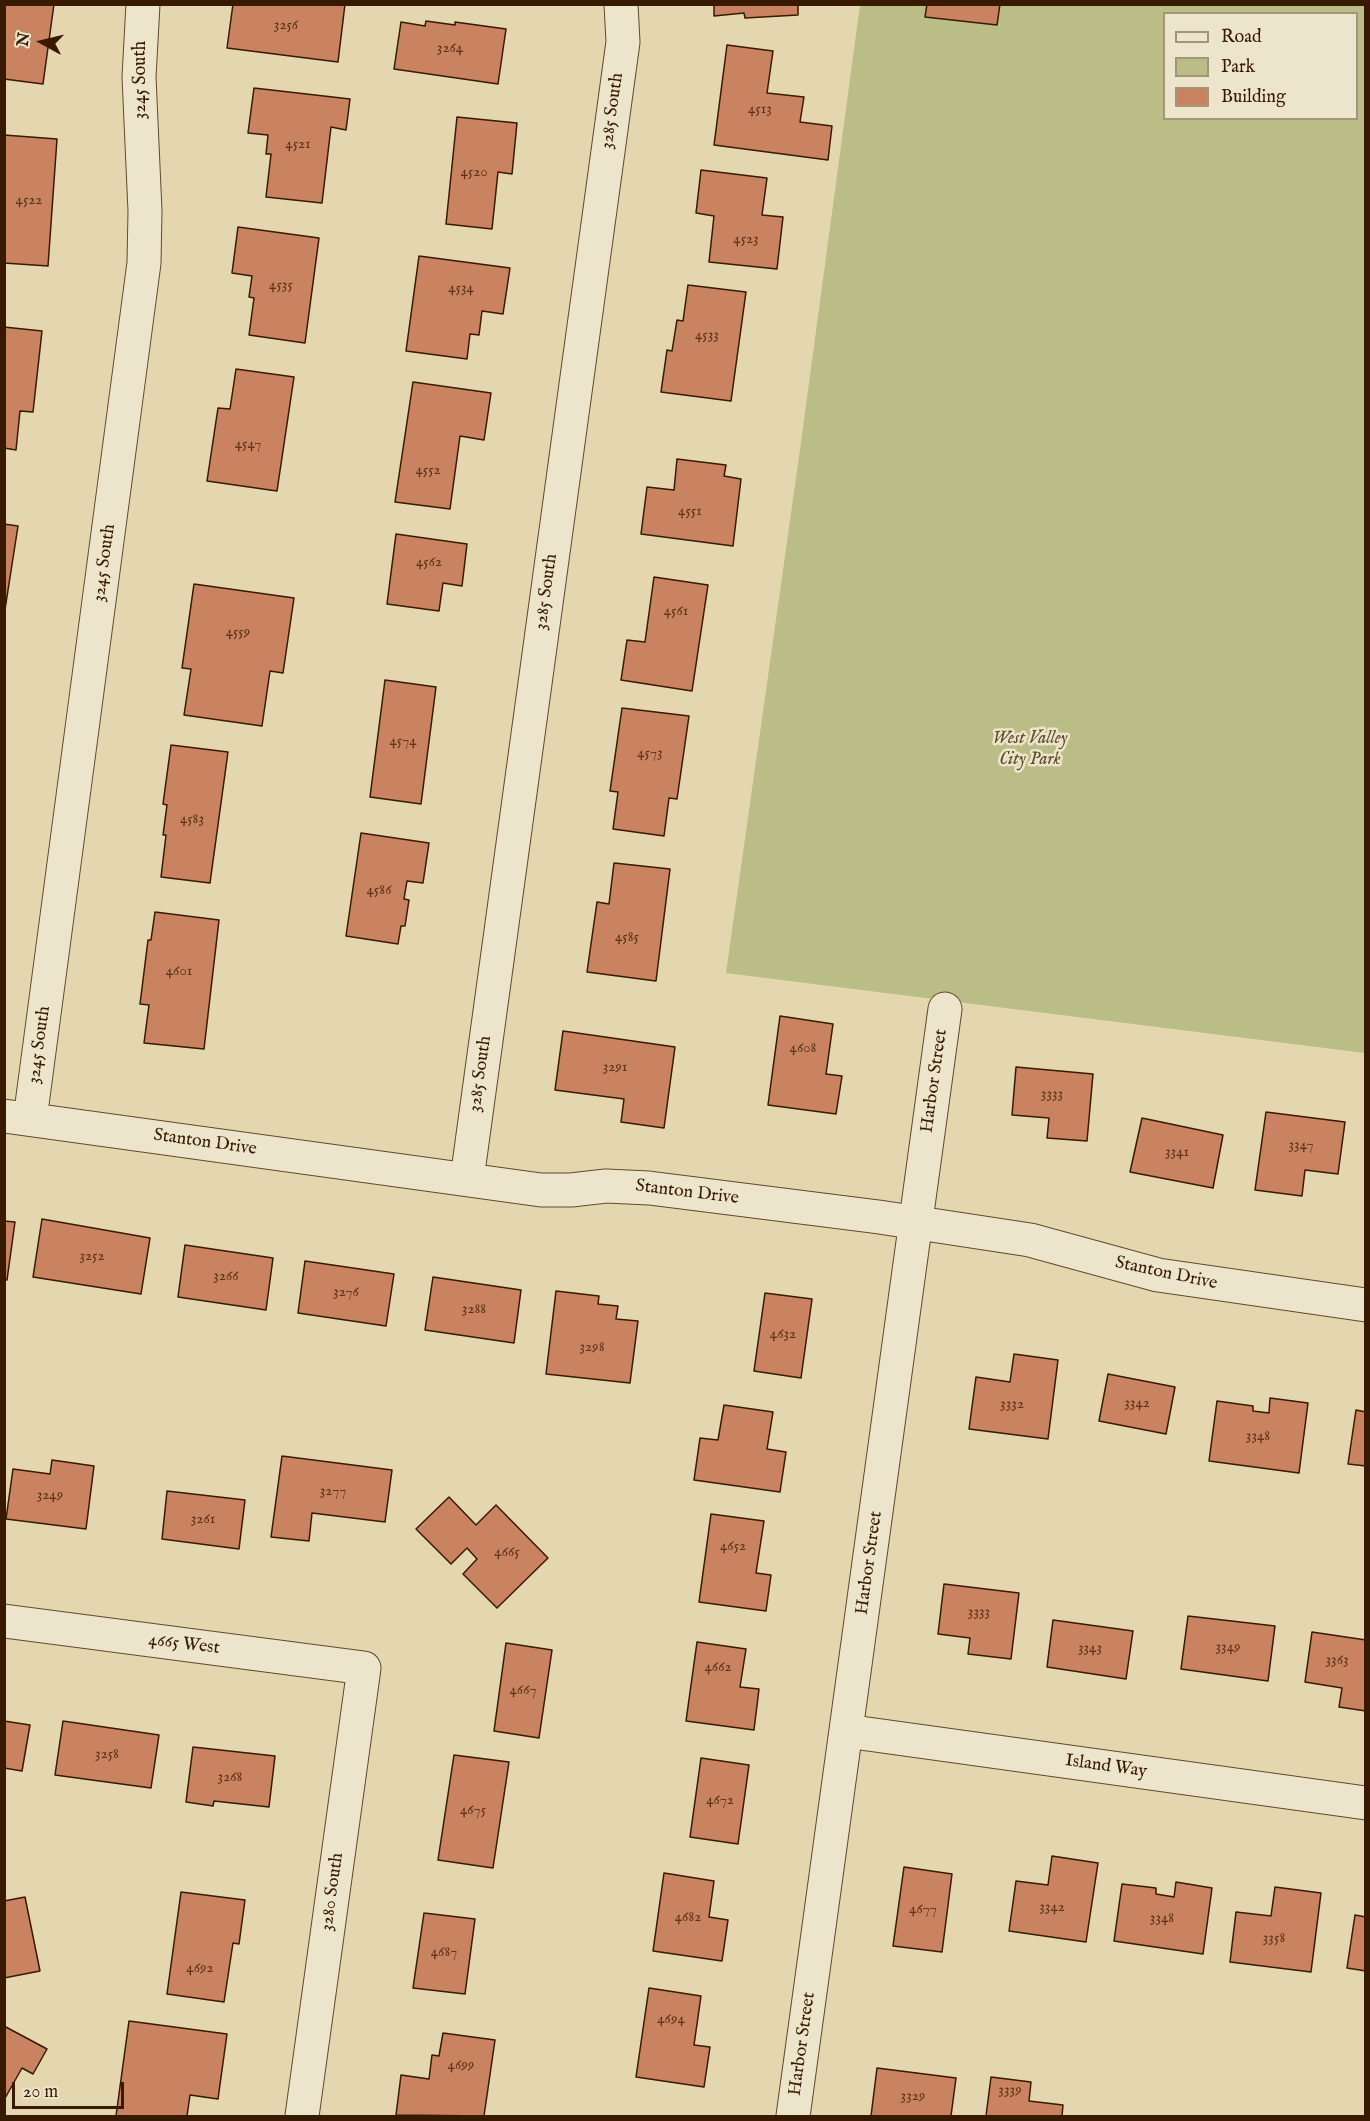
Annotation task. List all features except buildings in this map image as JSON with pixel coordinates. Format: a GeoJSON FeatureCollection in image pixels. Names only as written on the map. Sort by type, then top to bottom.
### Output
{"type":"FeatureCollection","features":[{"type":"Feature","properties":{"kind":"street","name":"3245 South"},"geometry":{"type":"LineString","coordinates":[[17,1118],[144,263],[145,211],[139,77],[143,4]]}},
{"type":"Feature","properties":{"kind":"street","name":"3285 South"},"geometry":{"type":"LineString","coordinates":[[467,1179],[623,42],[621,4]]}},
{"type":"Feature","properties":{"kind":"street","name":"Harbor Street"},"geometry":{"type":"LineString","coordinates":[[793,2116],[945,1009]]}},
{"type":"Feature","properties":{"kind":"street","name":"Stanton Drive"},"geometry":{"type":"LineString","coordinates":[[17,1118],[540,1190],[571,1190],[606,1186],[649,1188],[916,1223],[1030,1240],[1158,1275],[1365,1305]]}},
{"type":"Feature","properties":{"kind":"street","name":"4665 West"},"geometry":{"type":"LineString","coordinates":[[4,1621],[364,1668]]}},
{"type":"Feature","properties":{"kind":"street","name":"3280 South"},"geometry":{"type":"LineString","coordinates":[[302,2116],[364,1668]]}},
{"type":"Feature","properties":{"kind":"street","name":"Island Way"},"geometry":{"type":"LineString","coordinates":[[846,1731],[1365,1803]]}},
{"type":"Feature","properties":{"kind":"green space","name":"West Valley City Park"},"geometry":{"type":"Polygon","coordinates":[[[860,5],[1365,5],[1365,1053],[726,973],[860,5]]]}}]}
